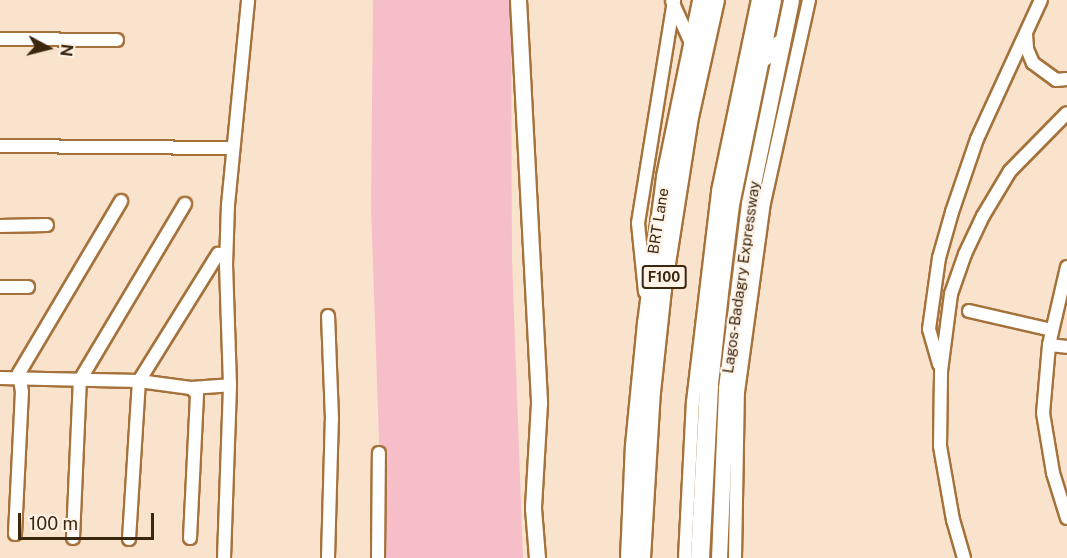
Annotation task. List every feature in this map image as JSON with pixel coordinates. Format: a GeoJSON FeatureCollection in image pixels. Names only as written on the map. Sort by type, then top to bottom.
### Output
{"type":"FeatureCollection","features":[{"type":"Feature","properties":{"kind":"highway","name":"F100"},"geometry":{"type":"LineString","coordinates":[[643,558],[651,392],[662,289],[689,117],[716,0]]}},
{"type":"Feature","properties":{"kind":"highway","name":"Lagos-Badagry Expressway"},"geometry":{"type":"LineString","coordinates":[[700,558],[708,384],[730,205],[772,0]]}},
{"type":"Feature","properties":{"kind":"highway"},"geometry":{"type":"LineString","coordinates":[[758,62],[782,44]]}},
{"type":"Feature","properties":{"kind":"main road"},"geometry":{"type":"LineString","coordinates":[[518,0],[539,403],[534,508],[537,558]]}},
{"type":"Feature","properties":{"kind":"main road"},"geometry":{"type":"LineString","coordinates":[[628,558],[633,445],[664,176],[700,0]]}},
{"type":"Feature","properties":{"kind":"main road","name":"Lagos-Badagry Expressway"},"geometry":{"type":"LineString","coordinates":[[719,558],[726,388],[749,204],[791,0]]}},
{"type":"Feature","properties":{"kind":"street"},"geometry":{"type":"LineString","coordinates":[[224,558],[230,385],[226,265],[233,148],[248,0]]}},
{"type":"Feature","properties":{"kind":"street"},"geometry":{"type":"LineString","coordinates":[[673,0],[691,44]]}},
{"type":"Feature","properties":{"kind":"street"},"geometry":{"type":"LineString","coordinates":[[647,311],[638,223],[673,0]]}},
{"type":"Feature","properties":{"kind":"street"},"geometry":{"type":"LineString","coordinates":[[685,558],[693,402],[715,215],[758,0]]}},
{"type":"Feature","properties":{"kind":"street"},"geometry":{"type":"LineString","coordinates":[[735,558],[740,380],[764,203],[809,0]]}},
{"type":"Feature","properties":{"kind":"street"},"geometry":{"type":"LineString","coordinates":[[941,371],[929,329],[939,258],[963,174],[1041,0]]}},
{"type":"Feature","properties":{"kind":"street"},"geometry":{"type":"LineString","coordinates":[[1026,33],[1030,58],[1043,73],[1063,81]]}},
{"type":"Feature","properties":{"kind":"street"},"geometry":{"type":"LineString","coordinates":[[0,39],[117,40]]}},
{"type":"Feature","properties":{"kind":"street"},"geometry":{"type":"LineString","coordinates":[[964,558],[953,520],[940,447],[941,371],[951,294],[965,254],[983,216],[1010,171],[1067,113]]}},
{"type":"Feature","properties":{"kind":"street"},"geometry":{"type":"LineString","coordinates":[[651,129],[673,132]]}},
{"type":"Feature","properties":{"kind":"street"},"geometry":{"type":"LineString","coordinates":[[0,146],[233,148]]}},
{"type":"Feature","properties":{"kind":"street"},"geometry":{"type":"LineString","coordinates":[[15,534],[22,392],[18,378],[121,201]]}},
{"type":"Feature","properties":{"kind":"street"},"geometry":{"type":"LineString","coordinates":[[73,538],[80,380],[185,204]]}},
{"type":"Feature","properties":{"kind":"street"},"geometry":{"type":"LineString","coordinates":[[0,226],[47,225]]}},
{"type":"Feature","properties":{"kind":"street"},"geometry":{"type":"LineString","coordinates":[[129,539],[139,381],[219,254]]}},
{"type":"Feature","properties":{"kind":"street"},"geometry":{"type":"LineString","coordinates":[[1067,267],[1049,345],[1043,412],[1053,473],[1067,518]]}},
{"type":"Feature","properties":{"kind":"street"},"geometry":{"type":"LineString","coordinates":[[0,287],[28,287]]}},
{"type":"Feature","properties":{"kind":"street"},"geometry":{"type":"LineString","coordinates":[[969,311],[1052,330]]}},
{"type":"Feature","properties":{"kind":"street"},"geometry":{"type":"LineString","coordinates":[[328,316],[332,420],[328,558]]}},
{"type":"Feature","properties":{"kind":"street"},"geometry":{"type":"LineString","coordinates":[[1049,345],[1067,347]]}},
{"type":"Feature","properties":{"kind":"street"},"geometry":{"type":"LineString","coordinates":[[0,378],[139,381],[191,388],[230,385]]}},
{"type":"Feature","properties":{"kind":"street"},"geometry":{"type":"LineString","coordinates":[[190,538],[197,394],[191,388]]}},
{"type":"Feature","properties":{"kind":"street"},"geometry":{"type":"LineString","coordinates":[[378,558],[380,453]]}},
{"type":"Feature","properties":{"kind":"shaded area"},"geometry":{"type":"Polygon","coordinates":[[[373,0],[511,0],[512,260],[523,558],[383,558],[371,206],[373,0]]]}}]}
